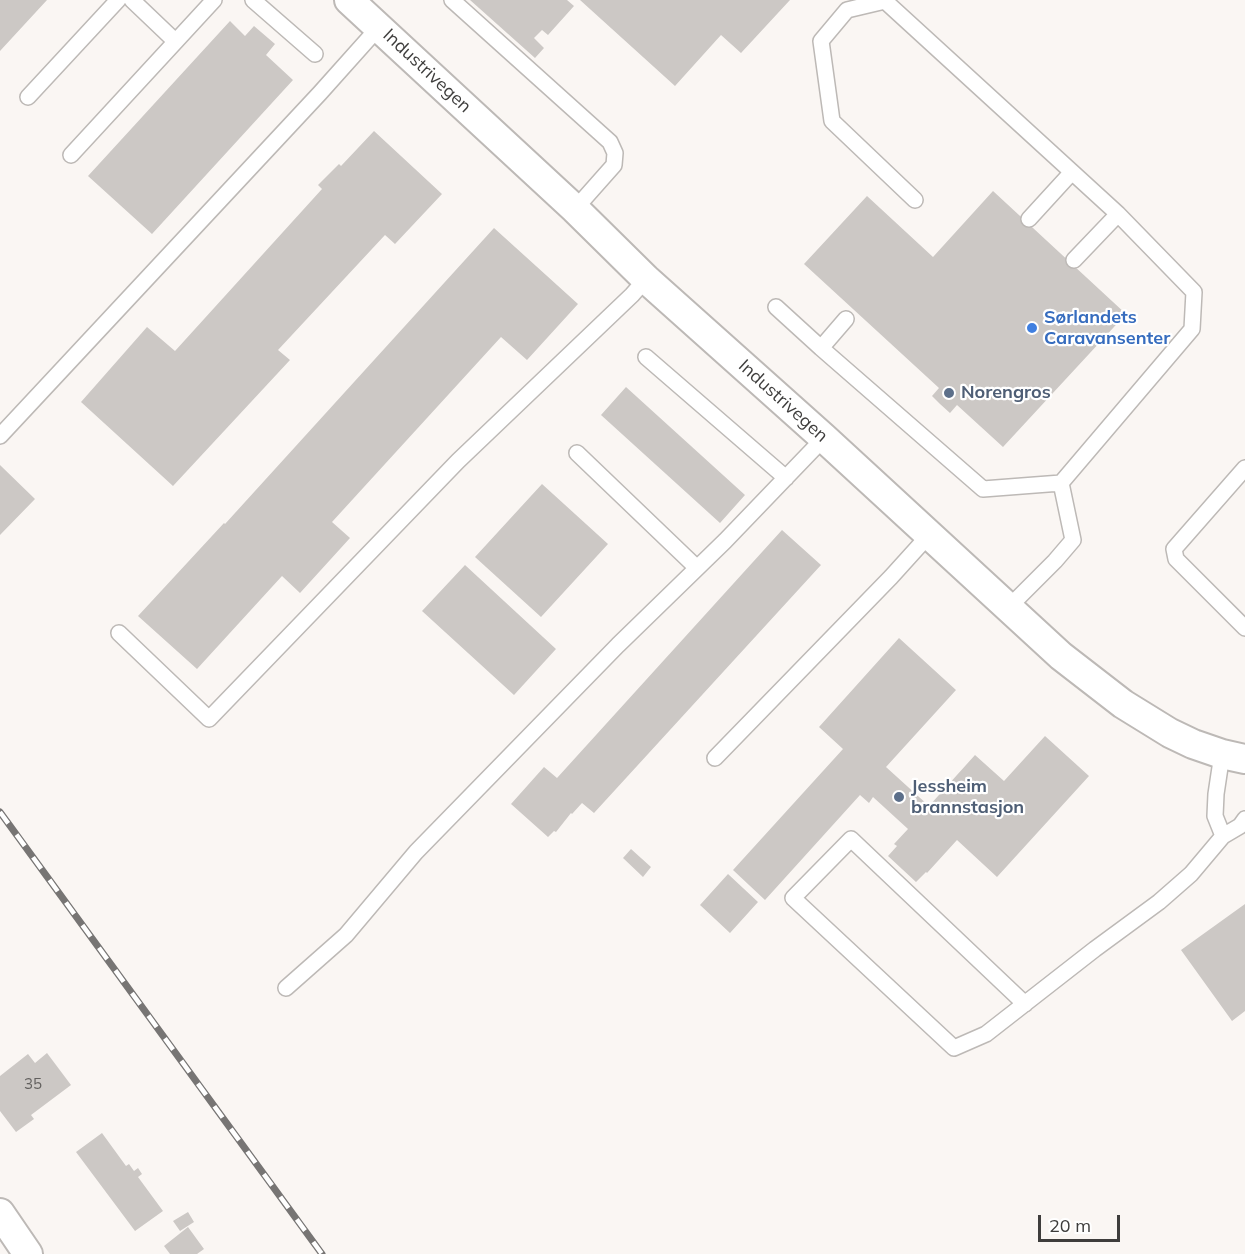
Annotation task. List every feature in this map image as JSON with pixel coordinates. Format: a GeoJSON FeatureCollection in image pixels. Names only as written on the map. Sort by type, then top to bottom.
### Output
{"type":"FeatureCollection","features":[{"type":"Feature","properties":{"kind":"street","name":"Industrivegen"},"geometry":{"type":"LineString","coordinates":[[350,0],[575,209],[646,279],[824,438],[1061,656],[1123,704],[1170,733],[1193,744],[1234,757]]}},
{"type":"Feature","properties":{"kind":"street"},"geometry":{"type":"LineString","coordinates":[[0,1213],[28,1254]]}},
{"type":"Feature","properties":{"kind":"lane"},"geometry":{"type":"LineString","coordinates":[[28,97],[118,0]]}},
{"type":"Feature","properties":{"kind":"lane"},"geometry":{"type":"LineString","coordinates":[[132,0],[175,41]]}},
{"type":"Feature","properties":{"kind":"lane"},"geometry":{"type":"LineString","coordinates":[[71,155],[214,0]]}},
{"type":"Feature","properties":{"kind":"lane"},"geometry":{"type":"LineString","coordinates":[[253,0],[315,54]]}},
{"type":"Feature","properties":{"kind":"lane"},"geometry":{"type":"LineString","coordinates":[[452,0],[610,142],[615,153],[615,165],[575,209]]}},
{"type":"Feature","properties":{"kind":"lane"},"geometry":{"type":"LineString","coordinates":[[776,307],[983,489],[1061,483],[1192,329],[1194,292],[1118,214],[885,1],[847,10],[821,41],[832,120],[915,200]]}},
{"type":"Feature","properties":{"kind":"lane"},"geometry":{"type":"LineString","coordinates":[[0,436],[379,27]]}},
{"type":"Feature","properties":{"kind":"lane"},"geometry":{"type":"LineString","coordinates":[[1029,219],[1072,172]]}},
{"type":"Feature","properties":{"kind":"lane"},"geometry":{"type":"LineString","coordinates":[[1074,260],[1118,214]]}},
{"type":"Feature","properties":{"kind":"lane"},"geometry":{"type":"LineString","coordinates":[[119,633],[209,719],[458,461],[646,279]]}},
{"type":"Feature","properties":{"kind":"lane"},"geometry":{"type":"LineString","coordinates":[[821,348],[846,319]]}},
{"type":"Feature","properties":{"kind":"lane"},"geometry":{"type":"LineString","coordinates":[[646,357],[786,478]]}},
{"type":"Feature","properties":{"kind":"lane"},"geometry":{"type":"LineString","coordinates":[[286,988],[346,935],[416,852],[824,438]]}},
{"type":"Feature","properties":{"kind":"lane"},"geometry":{"type":"LineString","coordinates":[[577,453],[697,568]]}},
{"type":"Feature","properties":{"kind":"lane"},"geometry":{"type":"LineString","coordinates":[[1244,470],[1174,549],[1176,559],[1245,628]]}},
{"type":"Feature","properties":{"kind":"lane"},"geometry":{"type":"LineString","coordinates":[[1008,608],[1073,540],[1061,483]]}},
{"type":"Feature","properties":{"kind":"lane"},"geometry":{"type":"LineString","coordinates":[[716,758],[929,535]]}},
{"type":"Feature","properties":{"kind":"lane"},"geometry":{"type":"LineString","coordinates":[[1223,836],[1215,816],[1216,794],[1234,757]]}},
{"type":"Feature","properties":{"kind":"lane"},"geometry":{"type":"LineString","coordinates":[[1025,1004],[851,838],[793,898],[954,1048],[986,1034],[1159,902],[1191,874],[1223,836],[1240,826],[1245,819]]}},
{"type":"Feature","properties":{"kind":"building"},"geometry":{"type":"Polygon","coordinates":[[[0,0],[47,0],[0,51],[0,0]]]}},
{"type":"Feature","properties":{"kind":"building"},"geometry":{"type":"Polygon","coordinates":[[[470,0],[567,0],[574,6],[548,35],[542,30],[534,38],[544,48],[535,58],[470,0]]]}},
{"type":"Feature","properties":{"kind":"building"},"geometry":{"type":"Polygon","coordinates":[[[580,0],[790,0],[741,53],[721,35],[675,86],[580,0]]]}},
{"type":"Feature","properties":{"kind":"building"},"geometry":{"type":"Polygon","coordinates":[[[230,21],[245,36],[254,26],[275,44],[266,55],[293,80],[152,234],[88,176],[230,21]]]}},
{"type":"Feature","properties":{"kind":"building"},"geometry":{"type":"Polygon","coordinates":[[[374,131],[442,194],[395,244],[385,235],[278,350],[290,360],[173,486],[81,402],[147,327],[175,351],[322,189],[318,185],[339,164],[341,166],[374,131]]]}},
{"type":"Feature","properties":{"kind":"building"},"geometry":{"type":"Polygon","coordinates":[[[993,191],[1126,314],[1003,447],[957,405],[950,413],[940,404],[932,396],[939,388],[804,264],[867,196],[933,257],[993,191]]]}},
{"type":"Feature","properties":{"kind":"building"},"geometry":{"type":"Polygon","coordinates":[[[494,228],[578,304],[527,360],[501,337],[332,522],[350,538],[300,593],[282,576],[197,669],[138,616],[225,524],[494,228]]]}},
{"type":"Feature","properties":{"kind":"building"},"geometry":{"type":"Polygon","coordinates":[[[626,387],[745,495],[720,523],[601,415],[626,387]]]}},
{"type":"Feature","properties":{"kind":"building"},"geometry":{"type":"Polygon","coordinates":[[[0,465],[35,499],[0,535],[0,465]]]}},
{"type":"Feature","properties":{"kind":"building"},"geometry":{"type":"Polygon","coordinates":[[[542,484],[608,544],[541,617],[475,557],[542,484]]]}},
{"type":"Feature","properties":{"kind":"building"},"geometry":{"type":"Polygon","coordinates":[[[782,530],[821,565],[594,813],[582,803],[556,832],[554,831],[548,837],[511,804],[544,767],[557,778],[782,530]]]}},
{"type":"Feature","properties":{"kind":"building"},"geometry":{"type":"Polygon","coordinates":[[[465,565],[556,649],[514,695],[422,611],[465,565]]]}},
{"type":"Feature","properties":{"kind":"building"},"geometry":{"type":"Polygon","coordinates":[[[899,638],[956,690],[886,767],[929,806],[975,755],[1004,781],[1045,736],[1089,776],[997,877],[957,840],[916,882],[888,856],[897,846],[894,844],[908,829],[873,797],[869,803],[860,795],[765,900],[733,870],[843,749],[819,727],[899,638]]]}},
{"type":"Feature","properties":{"kind":"building"},"geometry":{"type":"Polygon","coordinates":[[[631,849],[651,867],[643,877],[623,858],[631,849]]]}},
{"type":"Feature","properties":{"kind":"building"},"geometry":{"type":"Polygon","coordinates":[[[728,874],[758,902],[730,933],[700,905],[728,874]]]}},
{"type":"Feature","properties":{"kind":"building"},"geometry":{"type":"Polygon","coordinates":[[[1245,904],[1245,1011],[1232,1021],[1181,950],[1245,904]]]}},
{"type":"Feature","properties":{"kind":"building"},"geometry":{"type":"Polygon","coordinates":[[[47,1053],[71,1085],[31,1115],[34,1119],[16,1132],[0,1111],[0,1076],[28,1054],[35,1063],[47,1053]]]}},
{"type":"Feature","properties":{"kind":"building"},"geometry":{"type":"Polygon","coordinates":[[[102,1133],[126,1166],[129,1164],[134,1171],[138,1168],[142,1174],[138,1177],[163,1211],[135,1231],[76,1152],[102,1133]]]}},
{"type":"Feature","properties":{"kind":"building"},"geometry":{"type":"Polygon","coordinates":[[[188,1212],[194,1222],[180,1231],[173,1221],[188,1212]]]}},
{"type":"Feature","properties":{"kind":"building"},"geometry":{"type":"Polygon","coordinates":[[[188,1227],[204,1249],[197,1254],[170,1254],[164,1246],[188,1227]]]}},
{"type":"Feature","properties":{"kind":"railway"},"geometry":{"type":"LineString","coordinates":[[0,812],[322,1254]]}},
{"type":"Feature","properties":{"kind":"place","name":"Sørlandets Caravansenter"},"geometry":{"type":"Point","coordinates":[1032,328]}},
{"type":"Feature","properties":{"kind":"place","name":"Norengros"},"geometry":{"type":"Point","coordinates":[949,393]}},
{"type":"Feature","properties":{"kind":"place","name":"Jessheim brannstasjon"},"geometry":{"type":"Point","coordinates":[899,797]}}]}
